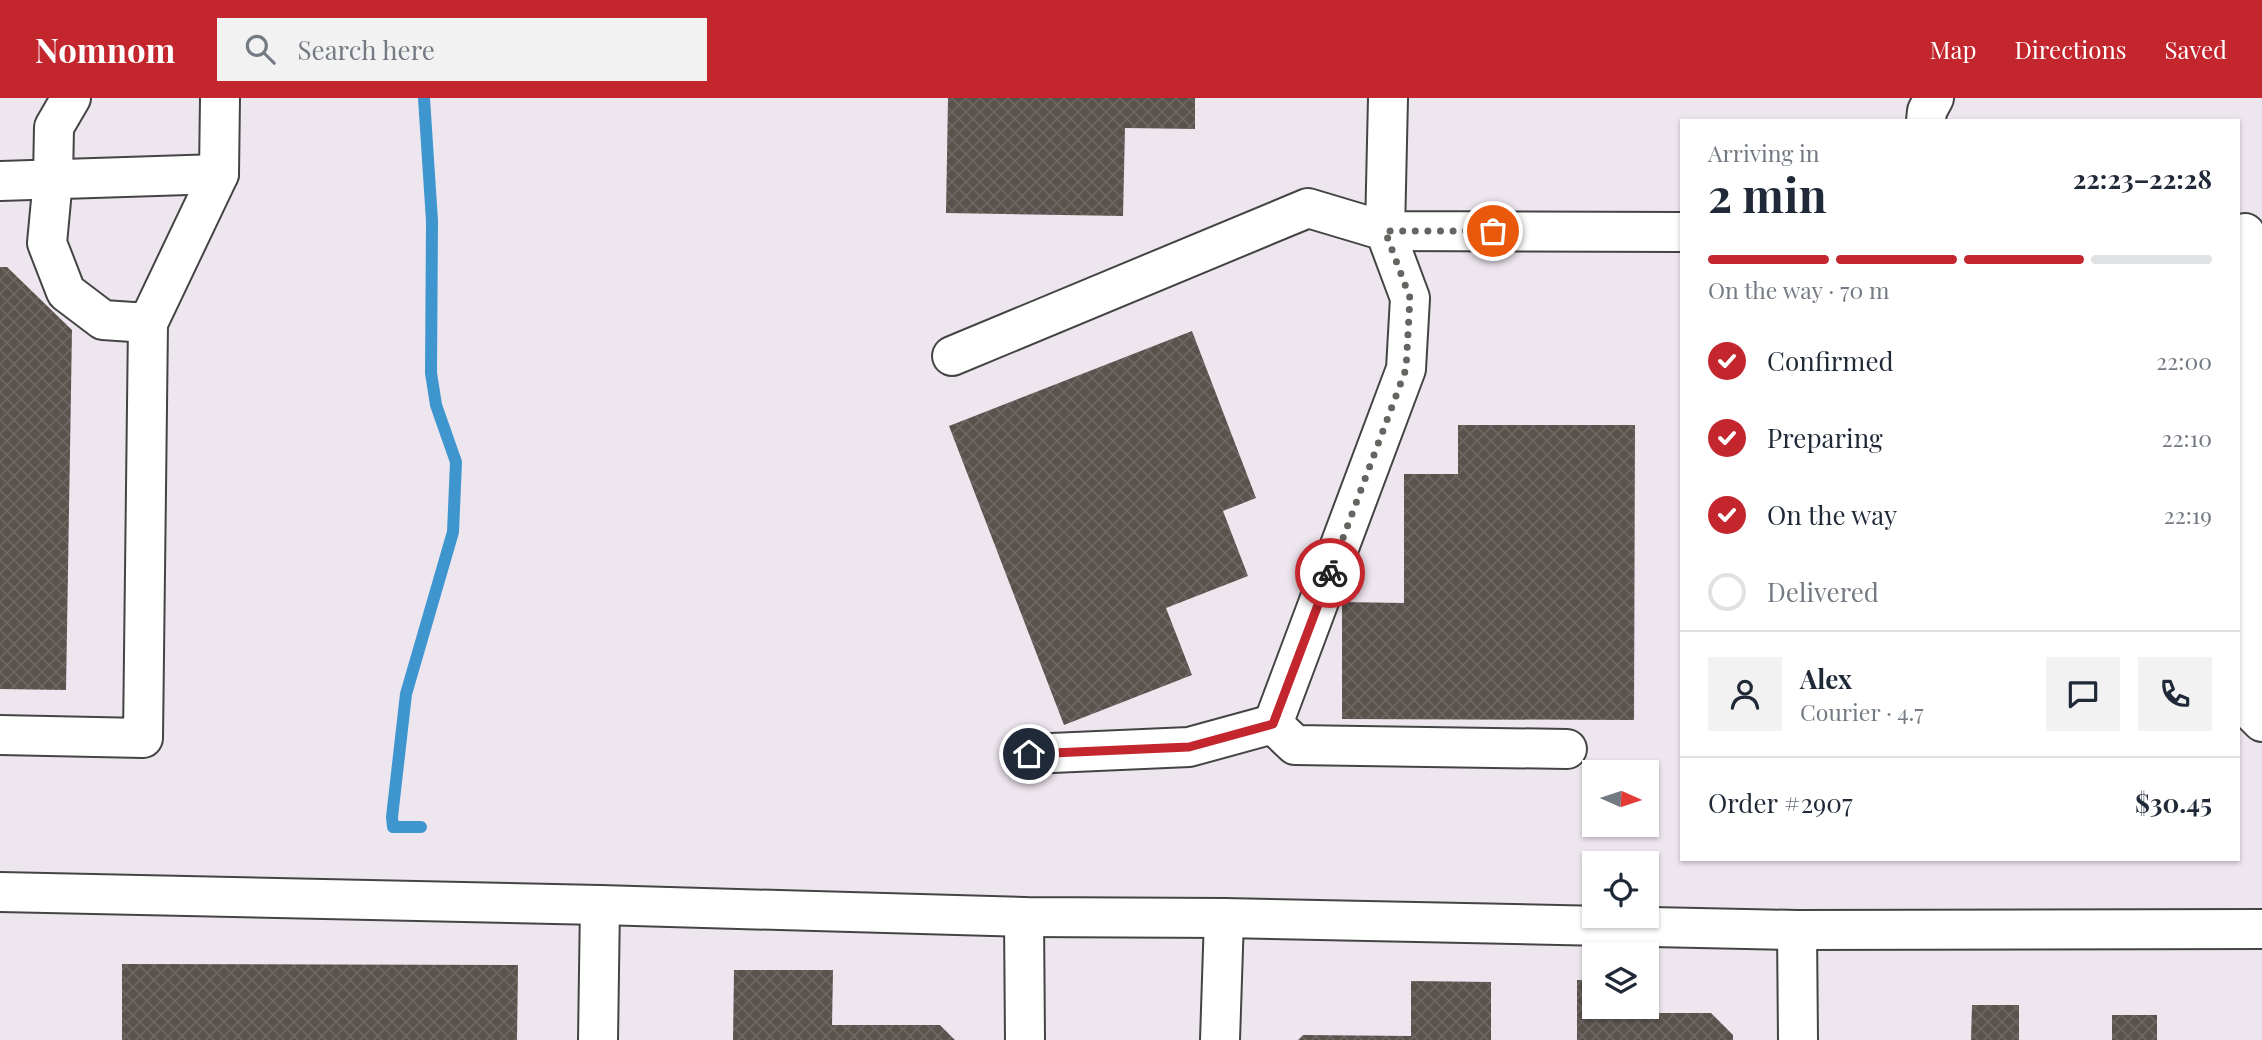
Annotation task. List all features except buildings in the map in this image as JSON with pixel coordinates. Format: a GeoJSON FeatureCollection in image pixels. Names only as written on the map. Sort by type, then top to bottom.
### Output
{"type":"FeatureCollection","features":[{"type":"Feature","properties":{"kind":"street"},"geometry":{"type":"LineString","coordinates":[[71,98],[54,127],[53,179],[47,243],[66,292],[103,320],[148,323]]}},
{"type":"Feature","properties":{"kind":"street"},"geometry":{"type":"LineString","coordinates":[[0,735],[143,737],[148,323],[219,174],[220,98]]}},
{"type":"Feature","properties":{"kind":"street"},"geometry":{"type":"LineString","coordinates":[[1273,724],[1406,369],[1410,298],[1385,231],[1388,98]]}},
{"type":"Feature","properties":{"kind":"street"},"geometry":{"type":"LineString","coordinates":[[1926,119],[1934,98]]}},
{"type":"Feature","properties":{"kind":"street"},"geometry":{"type":"LineString","coordinates":[[0,181],[219,174]]}},
{"type":"Feature","properties":{"kind":"street"},"geometry":{"type":"LineString","coordinates":[[952,356],[1308,208],[1385,231],[1680,232]]}},
{"type":"Feature","properties":{"kind":"street"},"geometry":{"type":"LineString","coordinates":[[2248,233],[2254,713],[2262,722]]}},
{"type":"Feature","properties":{"kind":"street"},"geometry":{"type":"LineString","coordinates":[[1273,724],[1295,745],[1567,749]]}},
{"type":"Feature","properties":{"kind":"street"},"geometry":{"type":"LineString","coordinates":[[1029,754],[1189,747],[1273,724]]}},
{"type":"Feature","properties":{"kind":"street"},"geometry":{"type":"LineString","coordinates":[[0,892],[1024,917],[1224,918],[1797,930],[2262,929]]}},
{"type":"Feature","properties":{"kind":"street"},"geometry":{"type":"LineString","coordinates":[[598,1040],[600,905]]}},
{"type":"Feature","properties":{"kind":"street"},"geometry":{"type":"LineString","coordinates":[[1024,917],[1025,1040]]}},
{"type":"Feature","properties":{"kind":"street"},"geometry":{"type":"LineString","coordinates":[[1220,1040],[1224,918]]}},
{"type":"Feature","properties":{"kind":"street"},"geometry":{"type":"LineString","coordinates":[[1797,930],[1798,1040]]}},
{"type":"Feature","properties":{"kind":"shaded area"},"geometry":{"type":"Polygon","coordinates":[[[0,98],[2262,98],[2262,1040],[0,1040],[0,98]]]}},
{"type":"Feature","properties":{"kind":"waterway"},"geometry":{"type":"LineString","coordinates":[[421,827],[393,827],[392,817],[406,694],[453,532],[456,462],[436,405],[431,373],[432,221],[424,98]]}},
{"type":"Feature","properties":{"kind":"way so far"},"geometry":{"type":"LineString","coordinates":[[1330,573],[1406,369],[1410,298],[1385,231],[1493,231]]}},
{"type":"Feature","properties":{"kind":"route"},"geometry":{"type":"LineString","coordinates":[[1029,754],[1189,747],[1273,724],[1330,573]]}}]}
